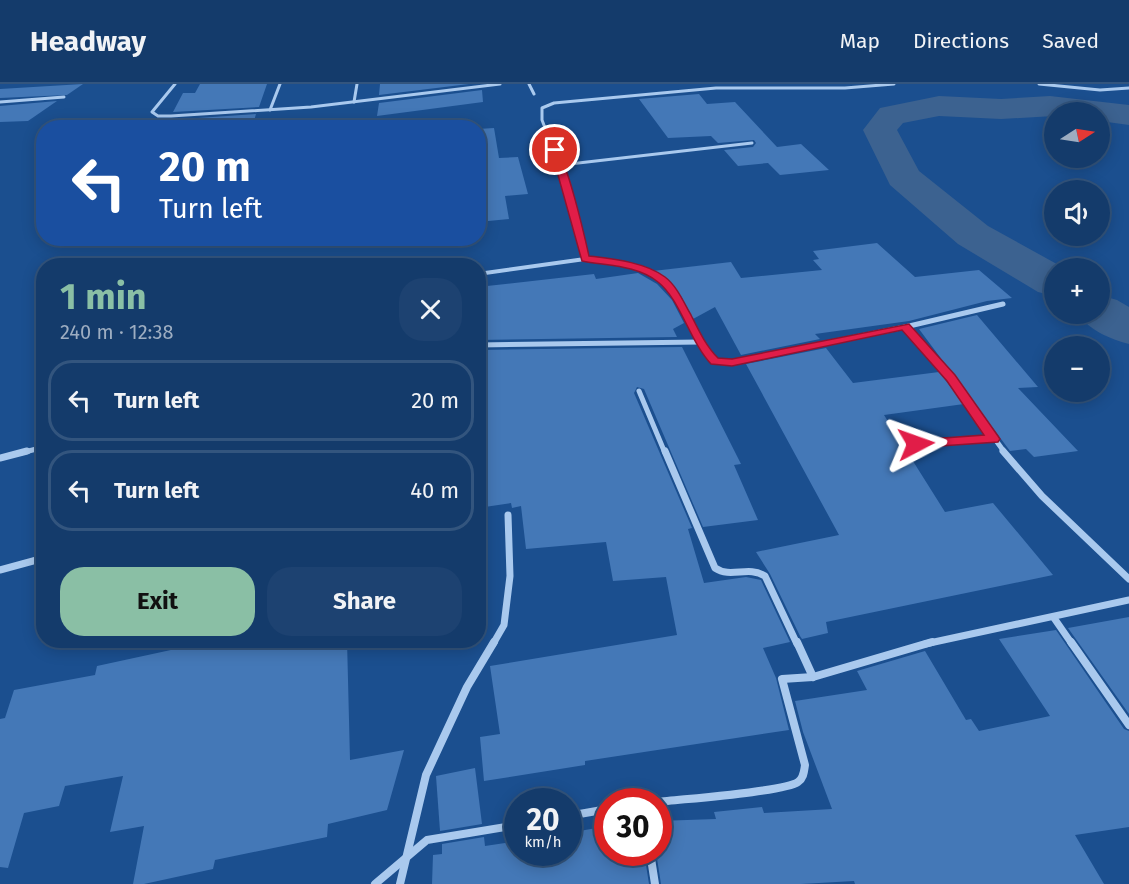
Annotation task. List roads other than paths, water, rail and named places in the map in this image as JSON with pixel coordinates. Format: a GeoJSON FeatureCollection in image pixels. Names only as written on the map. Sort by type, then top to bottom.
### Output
{"type":"FeatureCollection","features":[{"type":"Feature","properties":{"kind":"street"},"geometry":{"type":"LineString","coordinates":[[175,84],[170,92],[161,98],[152,112],[158,116],[171,116],[270,110],[500,84]]}},
{"type":"Feature","properties":{"kind":"street"},"geometry":{"type":"LineString","coordinates":[[270,110],[280,84]]}},
{"type":"Feature","properties":{"kind":"street"},"geometry":{"type":"LineString","coordinates":[[354,102],[357,84]]}},
{"type":"Feature","properties":{"kind":"street"},"geometry":{"type":"LineString","coordinates":[[452,84],[453,90]]}},
{"type":"Feature","properties":{"kind":"street"},"geometry":{"type":"LineString","coordinates":[[529,84],[534,94]]}},
{"type":"Feature","properties":{"kind":"street"},"geometry":{"type":"LineString","coordinates":[[585,259],[561,165],[542,120],[542,108],[554,103],[716,88],[845,88],[894,84]]}},
{"type":"Feature","properties":{"kind":"street"},"geometry":{"type":"LineString","coordinates":[[1038,84],[1100,90],[1129,88]]}},
{"type":"Feature","properties":{"kind":"street"},"geometry":{"type":"LineString","coordinates":[[0,102],[64,97]]}},
{"type":"Feature","properties":{"kind":"street"},"geometry":{"type":"LineString","coordinates":[[561,165],[752,143]]}},
{"type":"Feature","properties":{"kind":"street"},"geometry":{"type":"LineString","coordinates":[[486,273],[585,259],[610,261],[636,268],[662,279],[675,296],[700,342],[715,362],[732,362],[905,327],[1003,304]]}},
{"type":"Feature","properties":{"kind":"street"},"geometry":{"type":"LineString","coordinates":[[905,327],[951,378],[993,439],[1042,496],[1129,579]]}},
{"type":"Feature","properties":{"kind":"street"},"geometry":{"type":"LineString","coordinates":[[486,345],[700,342]]}},
{"type":"Feature","properties":{"kind":"street"},"geometry":{"type":"LineString","coordinates":[[639,391],[715,568],[723,573],[731,574],[748,569],[758,570],[765,576],[813,678]]}},
{"type":"Feature","properties":{"kind":"street"},"geometry":{"type":"LineString","coordinates":[[916,444],[993,439]]}},
{"type":"Feature","properties":{"kind":"street"},"geometry":{"type":"LineString","coordinates":[[0,458],[36,449]]}},
{"type":"Feature","properties":{"kind":"street"},"geometry":{"type":"LineString","coordinates":[[400,884],[426,775],[467,687],[504,625],[510,576],[508,515]]}},
{"type":"Feature","properties":{"kind":"street"},"geometry":{"type":"LineString","coordinates":[[0,570],[36,560]]}},
{"type":"Feature","properties":{"kind":"street"},"geometry":{"type":"LineString","coordinates":[[672,800],[778,788],[798,783],[804,774],[805,765],[782,680],[813,678],[920,645],[1054,618],[1129,600]]}},
{"type":"Feature","properties":{"kind":"street"},"geometry":{"type":"LineString","coordinates":[[1054,618],[1129,725]]}},
{"type":"Feature","properties":{"kind":"street"},"geometry":{"type":"LineString","coordinates":[[375,884],[427,840],[504,827]]}},
{"type":"Feature","properties":{"kind":"street"},"geometry":{"type":"LineString","coordinates":[[652,866],[654,884]]}},
{"type":"Feature","properties":{"kind":"waterway"},"geometry":{"type":"LineString","coordinates":[[1044,276],[973,235],[903,177],[880,130],[892,115],[939,106],[1001,109],[1050,106],[1129,115]]}},
{"type":"Feature","properties":{"kind":"waterway"},"geometry":{"type":"LineString","coordinates":[[1110,317],[1129,329]]}}]}
